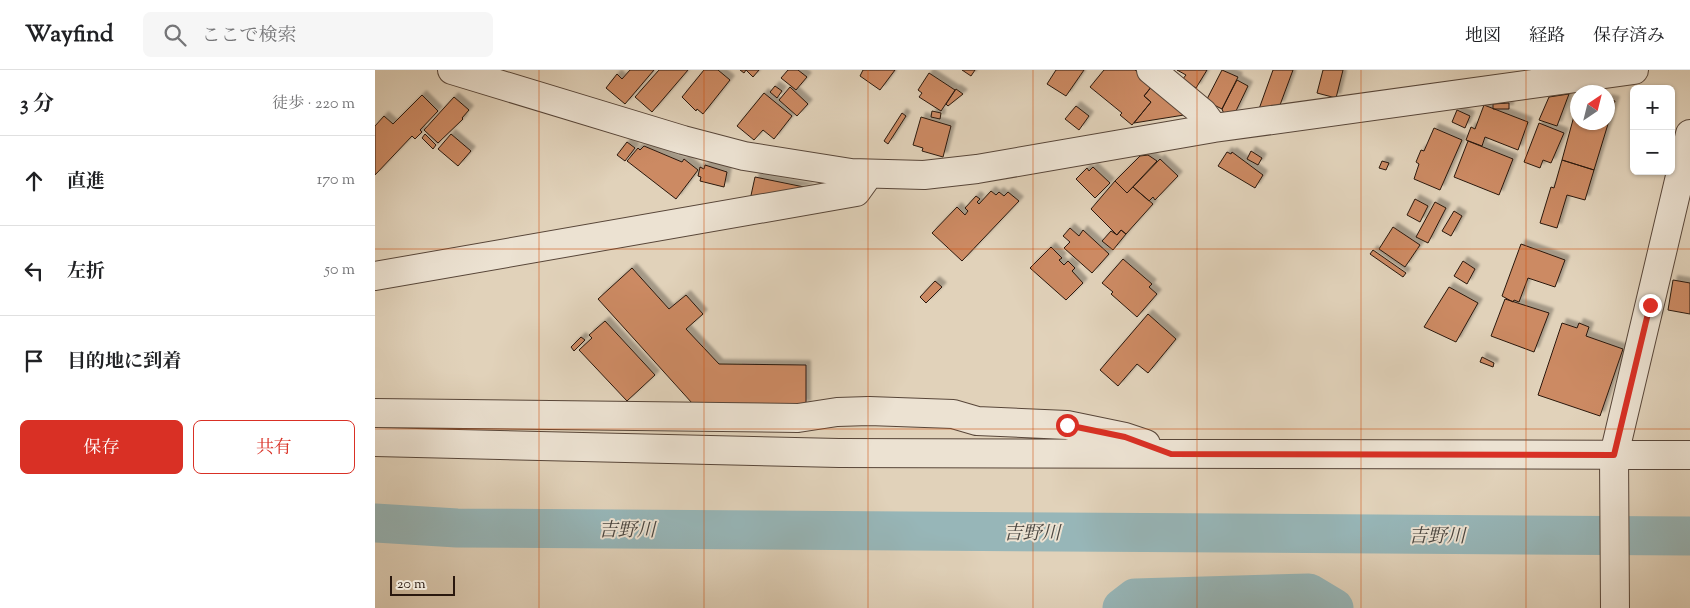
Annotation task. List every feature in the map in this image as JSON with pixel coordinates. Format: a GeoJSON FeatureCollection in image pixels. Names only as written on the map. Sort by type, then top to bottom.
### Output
{"type":"FeatureCollection","features":[{"type":"Feature","properties":{"kind":"street"},"geometry":{"type":"LineString","coordinates":[[452,70],[683,140],[744,156],[851,173],[924,175],[977,170],[1214,128],[1634,70]]}},
{"type":"Feature","properties":{"kind":"street"},"geometry":{"type":"LineString","coordinates":[[1151,70],[1203,113],[1214,128]]}},
{"type":"Feature","properties":{"kind":"street"},"geometry":{"type":"LineString","coordinates":[[1615,608],[1614,455],[1690,134]]}},
{"type":"Feature","properties":{"kind":"street"},"geometry":{"type":"LineString","coordinates":[[375,276],[856,192],[869,174]]}},
{"type":"Feature","properties":{"kind":"street"},"geometry":{"type":"LineString","coordinates":[[375,413],[788,418],[869,411],[953,414],[977,421],[1067,425],[1125,437],[1171,454]]}},
{"type":"Feature","properties":{"kind":"street"},"geometry":{"type":"LineString","coordinates":[[375,442],[839,452],[1690,455]]}},
{"type":"Feature","properties":{"kind":"building"},"geometry":{"type":"Polygon","coordinates":[[[630,70],[654,70],[625,104],[606,88],[617,74],[622,79],[630,70]]]}},
{"type":"Feature","properties":{"kind":"building"},"geometry":{"type":"Polygon","coordinates":[[[659,70],[688,70],[652,112],[635,97],[659,70]]]}},
{"type":"Feature","properties":{"kind":"building"},"geometry":{"type":"Polygon","coordinates":[[[704,70],[718,70],[730,80],[703,114],[697,109],[696,111],[682,97],[704,70]]]}},
{"type":"Feature","properties":{"kind":"building"},"geometry":{"type":"Polygon","coordinates":[[[746,70],[759,70],[753,77],[746,70]]]}},
{"type":"Feature","properties":{"kind":"building"},"geometry":{"type":"Polygon","coordinates":[[[788,70],[798,70],[807,77],[796,90],[781,78],[788,70]]]}},
{"type":"Feature","properties":{"kind":"building"},"geometry":{"type":"Polygon","coordinates":[[[863,70],[895,70],[880,90],[860,76],[863,70]]]}},
{"type":"Feature","properties":{"kind":"building"},"geometry":{"type":"Polygon","coordinates":[[[962,70],[975,70],[971,76],[962,70]]]}},
{"type":"Feature","properties":{"kind":"building"},"geometry":{"type":"Polygon","coordinates":[[[1056,70],[1084,70],[1066,96],[1047,84],[1056,70]]]}},
{"type":"Feature","properties":{"kind":"building"},"geometry":{"type":"Polygon","coordinates":[[[1104,70],[1135,70],[1153,85],[1144,96],[1151,102],[1132,125],[1120,115],[1122,113],[1090,87],[1104,70]]]}},
{"type":"Feature","properties":{"kind":"building"},"geometry":{"type":"Polygon","coordinates":[[[1177,70],[1207,70],[1196,88],[1182,80],[1186,75],[1177,70]]]}},
{"type":"Feature","properties":{"kind":"building"},"geometry":{"type":"Polygon","coordinates":[[[1222,70],[1238,77],[1222,109],[1206,101],[1222,70]]]}},
{"type":"Feature","properties":{"kind":"building"},"geometry":{"type":"Polygon","coordinates":[[[1273,70],[1293,70],[1280,105],[1259,109],[1273,70]]]}},
{"type":"Feature","properties":{"kind":"building"},"geometry":{"type":"Polygon","coordinates":[[[1323,70],[1343,70],[1336,98],[1317,93],[1323,70]]]}},
{"type":"Feature","properties":{"kind":"building"},"geometry":{"type":"Polygon","coordinates":[[[929,73],[955,90],[941,111],[919,97],[922,93],[918,90],[929,73]]]}},
{"type":"Feature","properties":{"kind":"building"},"geometry":{"type":"Polygon","coordinates":[[[1237,80],[1248,86],[1235,113],[1224,114],[1222,109],[1237,80]]]}},
{"type":"Feature","properties":{"kind":"building"},"geometry":{"type":"Polygon","coordinates":[[[1155,82],[1188,111],[1184,115],[1134,123],[1151,102],[1144,96],[1155,82]]]}},
{"type":"Feature","properties":{"kind":"building"},"geometry":{"type":"Polygon","coordinates":[[[775,86],[782,91],[777,98],[770,92],[775,86]]]}},
{"type":"Feature","properties":{"kind":"building"},"geometry":{"type":"Polygon","coordinates":[[[790,87],[808,104],[797,116],[779,100],[790,87]]]}},
{"type":"Feature","properties":{"kind":"building"},"geometry":{"type":"Polygon","coordinates":[[[956,89],[963,94],[948,106],[946,104],[956,89]]]}},
{"type":"Feature","properties":{"kind":"building"},"geometry":{"type":"Polygon","coordinates":[[[764,93],[792,116],[774,139],[763,130],[754,140],[737,126],[764,93]]]}},
{"type":"Feature","properties":{"kind":"building"},"geometry":{"type":"Polygon","coordinates":[[[1569,94],[1557,126],[1539,120],[1549,97],[1569,94]]]}},
{"type":"Feature","properties":{"kind":"building"},"geometry":{"type":"Polygon","coordinates":[[[422,95],[438,111],[420,130],[422,132],[415,139],[412,136],[375,175],[375,126],[384,116],[393,124],[422,95]]]}},
{"type":"Feature","properties":{"kind":"building"},"geometry":{"type":"Polygon","coordinates":[[[454,97],[469,110],[463,119],[438,143],[424,130],[454,97]]]}},
{"type":"Feature","properties":{"kind":"building"},"geometry":{"type":"Polygon","coordinates":[[[1509,103],[1509,109],[1493,109],[1493,104],[1509,103]]]}},
{"type":"Feature","properties":{"kind":"building"},"geometry":{"type":"Polygon","coordinates":[[[1484,105],[1528,122],[1518,150],[1485,137],[1482,146],[1466,140],[1471,127],[1475,129],[1484,105]]]}},
{"type":"Feature","properties":{"kind":"building"},"geometry":{"type":"Polygon","coordinates":[[[1076,106],[1089,116],[1079,130],[1065,119],[1076,106]]]}},
{"type":"Feature","properties":{"kind":"building"},"geometry":{"type":"Polygon","coordinates":[[[1457,110],[1470,116],[1465,128],[1452,122],[1457,110]]]}},
{"type":"Feature","properties":{"kind":"building"},"geometry":{"type":"Polygon","coordinates":[[[932,111],[941,113],[940,119],[931,117],[932,111]]]}},
{"type":"Feature","properties":{"kind":"building"},"geometry":{"type":"Polygon","coordinates":[[[902,113],[906,116],[888,144],[884,141],[902,113]]]}},
{"type":"Feature","properties":{"kind":"building"},"geometry":{"type":"Polygon","coordinates":[[[921,117],[951,126],[943,157],[922,151],[923,148],[913,145],[921,117]]]}},
{"type":"Feature","properties":{"kind":"building"},"geometry":{"type":"Polygon","coordinates":[[[1539,123],[1564,133],[1551,163],[1543,160],[1540,168],[1524,162],[1539,123]]]}},
{"type":"Feature","properties":{"kind":"building"},"geometry":{"type":"Polygon","coordinates":[[[1434,128],[1462,140],[1440,190],[1414,179],[1419,164],[1416,162],[1421,150],[1424,151],[1434,128]]]}},
{"type":"Feature","properties":{"kind":"building"},"geometry":{"type":"Polygon","coordinates":[[[1570,130],[1606,130],[1594,170],[1562,160],[1570,130]]]}},
{"type":"Feature","properties":{"kind":"building"},"geometry":{"type":"Polygon","coordinates":[[[425,134],[436,145],[433,149],[422,138],[425,134]]]}},
{"type":"Feature","properties":{"kind":"building"},"geometry":{"type":"Polygon","coordinates":[[[451,134],[471,151],[458,166],[438,149],[451,134]]]}},
{"type":"Feature","properties":{"kind":"building"},"geometry":{"type":"Polygon","coordinates":[[[1468,141],[1513,159],[1499,195],[1454,177],[1468,141]]]}},
{"type":"Feature","properties":{"kind":"building"},"geometry":{"type":"Polygon","coordinates":[[[627,142],[635,148],[625,161],[617,155],[627,142]]]}},
{"type":"Feature","properties":{"kind":"building"},"geometry":{"type":"Polygon","coordinates":[[[644,146],[682,162],[684,159],[698,170],[676,199],[627,161],[638,148],[640,150],[644,146]]]}},
{"type":"Feature","properties":{"kind":"building"},"geometry":{"type":"Polygon","coordinates":[[[1251,151],[1262,158],[1258,165],[1247,159],[1251,151]]]}},
{"type":"Feature","properties":{"kind":"building"},"geometry":{"type":"Polygon","coordinates":[[[1227,152],[1231,154],[1232,152],[1263,175],[1255,188],[1218,166],[1227,152]]]}},
{"type":"Feature","properties":{"kind":"building"},"geometry":{"type":"Polygon","coordinates":[[[1148,155],[1157,161],[1127,193],[1115,181],[1140,156],[1148,155]]]}},
{"type":"Feature","properties":{"kind":"building"},"geometry":{"type":"Polygon","coordinates":[[[1160,159],[1178,176],[1155,200],[1153,197],[1149,201],[1133,187],[1160,159]]]}},
{"type":"Feature","properties":{"kind":"building"},"geometry":{"type":"Polygon","coordinates":[[[1562,160],[1594,170],[1585,200],[1567,195],[1557,228],[1540,223],[1551,187],[1554,188],[1562,160]]]}},
{"type":"Feature","properties":{"kind":"building"},"geometry":{"type":"Polygon","coordinates":[[[1382,161],[1389,163],[1386,170],[1379,168],[1382,161]]]}},
{"type":"Feature","properties":{"kind":"building"},"geometry":{"type":"Polygon","coordinates":[[[705,165],[727,172],[724,187],[700,181],[701,177],[698,176],[700,167],[704,169],[705,165]]]}},
{"type":"Feature","properties":{"kind":"building"},"geometry":{"type":"Polygon","coordinates":[[[1093,167],[1110,183],[1095,198],[1076,179],[1087,168],[1089,171],[1093,167]]]}},
{"type":"Feature","properties":{"kind":"building"},"geometry":{"type":"Polygon","coordinates":[[[755,177],[809,188],[750,200],[755,177]]]}},
{"type":"Feature","properties":{"kind":"building"},"geometry":{"type":"Polygon","coordinates":[[[1115,181],[1127,193],[1133,187],[1153,204],[1126,234],[1121,230],[1117,235],[1091,209],[1115,181]]]}},
{"type":"Feature","properties":{"kind":"building"},"geometry":{"type":"Polygon","coordinates":[[[991,191],[996,195],[999,192],[1004,196],[1008,192],[1019,201],[962,261],[932,233],[957,207],[965,215],[968,211],[965,208],[976,196],[980,199],[977,202],[979,204],[991,191]]]}},
{"type":"Feature","properties":{"kind":"building"},"geometry":{"type":"Polygon","coordinates":[[[1415,199],[1428,206],[1420,222],[1407,215],[1415,199]]]}},
{"type":"Feature","properties":{"kind":"building"},"geometry":{"type":"Polygon","coordinates":[[[1435,202],[1446,208],[1428,243],[1416,237],[1435,202]]]}},
{"type":"Feature","properties":{"kind":"building"},"geometry":{"type":"Polygon","coordinates":[[[1454,211],[1462,216],[1451,236],[1442,231],[1454,211]]]}},
{"type":"Feature","properties":{"kind":"building"},"geometry":{"type":"Polygon","coordinates":[[[1393,227],[1420,245],[1405,267],[1379,249],[1393,227]]]}},
{"type":"Feature","properties":{"kind":"building"},"geometry":{"type":"Polygon","coordinates":[[[1070,228],[1079,236],[1083,230],[1109,254],[1092,273],[1064,248],[1070,242],[1063,236],[1070,228]]]}},
{"type":"Feature","properties":{"kind":"building"},"geometry":{"type":"Polygon","coordinates":[[[1121,230],[1126,234],[1113,250],[1102,241],[1111,231],[1117,235],[1121,230]]]}},
{"type":"Feature","properties":{"kind":"building"},"geometry":{"type":"Polygon","coordinates":[[[1521,244],[1565,260],[1555,287],[1528,278],[1519,302],[1514,300],[1513,302],[1502,296],[1521,244]]]}},
{"type":"Feature","properties":{"kind":"building"},"geometry":{"type":"Polygon","coordinates":[[[1051,247],[1062,258],[1059,260],[1064,265],[1068,261],[1075,268],[1072,271],[1083,283],[1066,300],[1030,268],[1051,247]]]}},
{"type":"Feature","properties":{"kind":"building"},"geometry":{"type":"Polygon","coordinates":[[[1373,250],[1406,273],[1403,277],[1370,254],[1373,250]]]}},
{"type":"Feature","properties":{"kind":"building"},"geometry":{"type":"Polygon","coordinates":[[[1123,259],[1152,284],[1149,287],[1157,294],[1137,317],[1111,294],[1113,292],[1102,283],[1123,259]]]}},
{"type":"Feature","properties":{"kind":"building"},"geometry":{"type":"Polygon","coordinates":[[[1463,261],[1475,269],[1467,284],[1454,276],[1463,261]]]}},
{"type":"Feature","properties":{"kind":"building"},"geometry":{"type":"Polygon","coordinates":[[[632,268],[669,309],[686,295],[703,314],[686,329],[719,364],[806,365],[806,405],[692,403],[598,299],[632,268]]]}},
{"type":"Feature","properties":{"kind":"building"},"geometry":{"type":"Polygon","coordinates":[[[1673,280],[1690,283],[1690,314],[1668,310],[1673,280]]]}},
{"type":"Feature","properties":{"kind":"building"},"geometry":{"type":"Polygon","coordinates":[[[935,281],[942,287],[926,303],[920,297],[935,281]]]}},
{"type":"Feature","properties":{"kind":"building"},"geometry":{"type":"Polygon","coordinates":[[[1449,287],[1478,303],[1456,342],[1424,327],[1449,287]]]}},
{"type":"Feature","properties":{"kind":"building"},"geometry":{"type":"Polygon","coordinates":[[[1505,299],[1549,313],[1534,352],[1491,336],[1505,299]]]}},
{"type":"Feature","properties":{"kind":"building"},"geometry":{"type":"Polygon","coordinates":[[[1148,314],[1176,339],[1148,373],[1137,364],[1118,386],[1100,370],[1148,314]]]}},
{"type":"Feature","properties":{"kind":"building"},"geometry":{"type":"Polygon","coordinates":[[[605,321],[655,375],[627,401],[579,350],[592,338],[589,335],[605,321]]]}},
{"type":"Feature","properties":{"kind":"building"},"geometry":{"type":"Polygon","coordinates":[[[1562,323],[1577,328],[1579,323],[1589,327],[1586,336],[1623,349],[1600,416],[1538,395],[1562,323]]]}},
{"type":"Feature","properties":{"kind":"building"},"geometry":{"type":"Polygon","coordinates":[[[581,337],[585,340],[574,351],[571,347],[581,337]]]}},
{"type":"Feature","properties":{"kind":"building"},"geometry":{"type":"Polygon","coordinates":[[[1482,357],[1494,363],[1493,367],[1480,362],[1482,357]]]}},
{"type":"Feature","properties":{"kind":"waterway","name":"吉野川"},"geometry":{"type":"LineString","coordinates":[[375,523],[457,528],[1690,536]]}},
{"type":"Feature","properties":{"kind":"waterway"},"geometry":{"type":"LineString","coordinates":[[1122,608],[1135,598],[1309,593],[1334,608]]}},
{"type":"Feature","properties":{"kind":"route"},"geometry":{"type":"LineString","coordinates":[[1067,425],[1083,430],[1125,437],[1171,454],[1614,455],[1650,305]]}}]}
